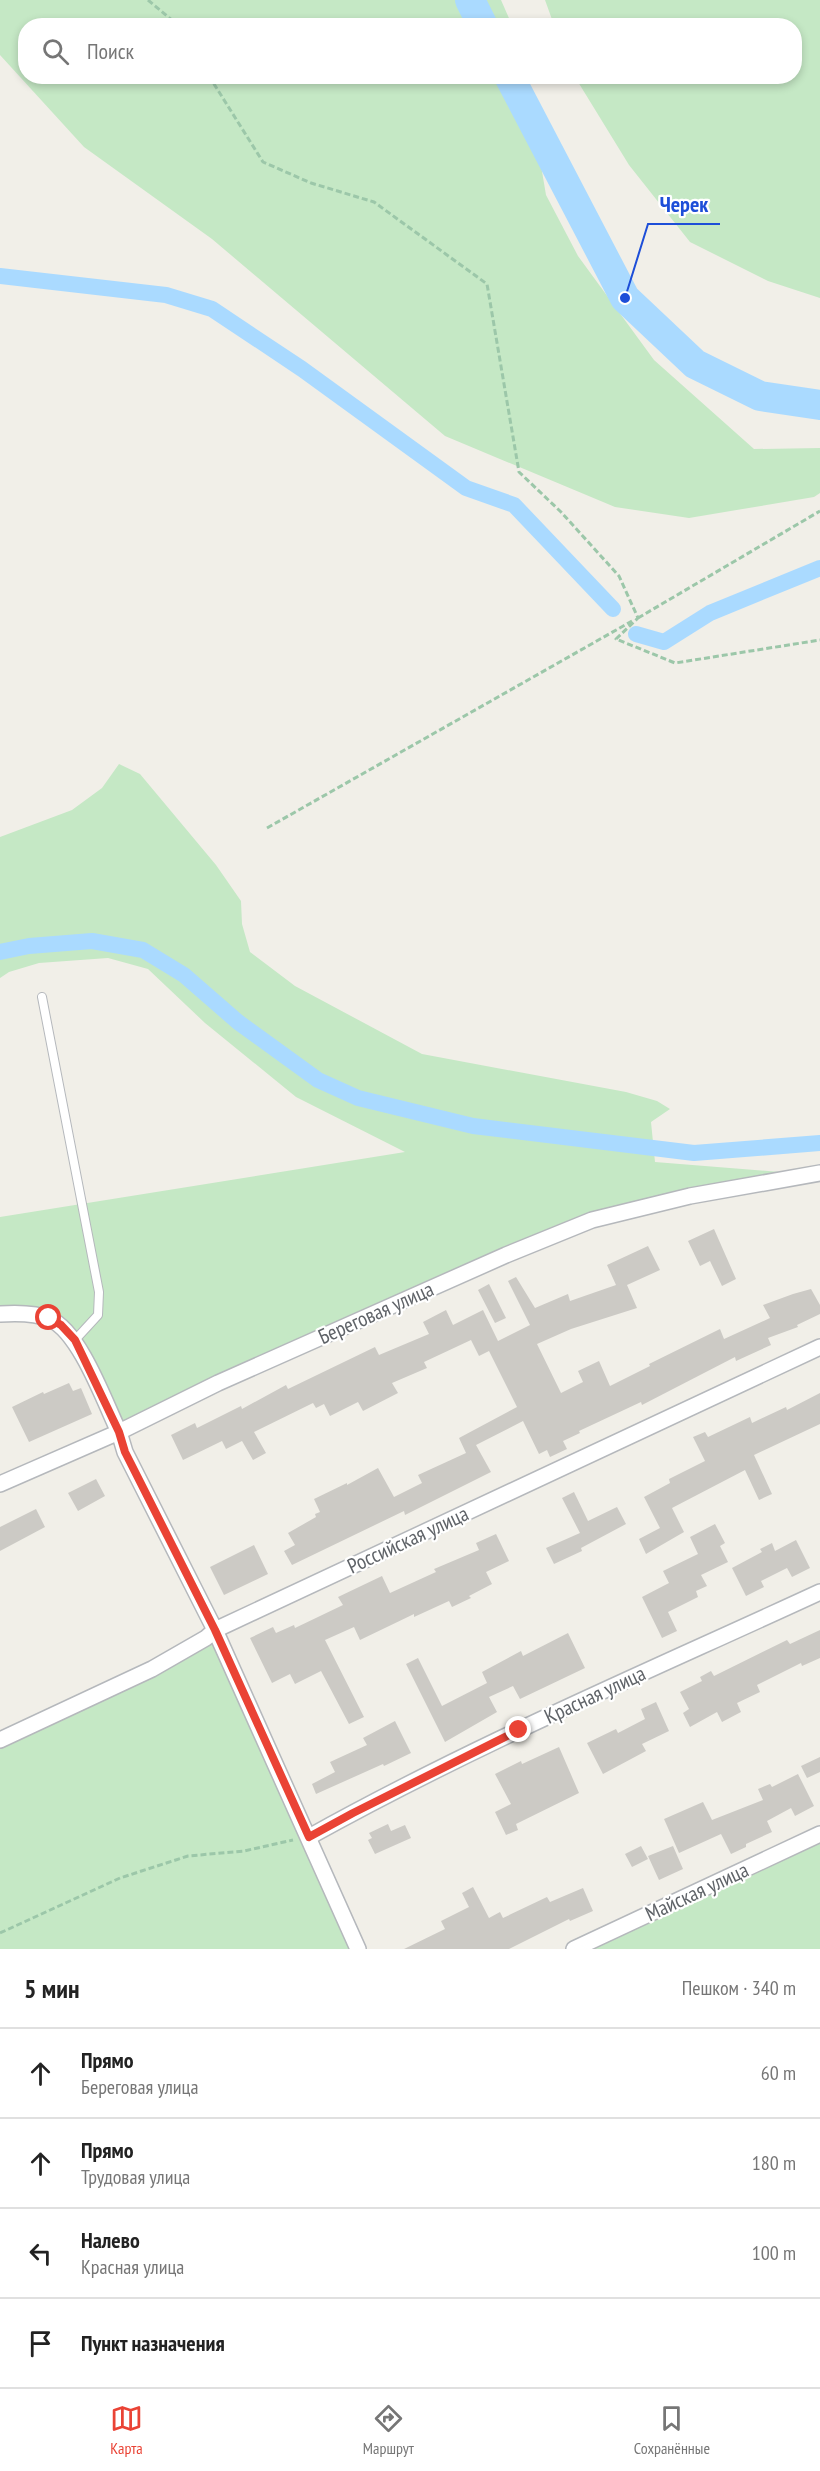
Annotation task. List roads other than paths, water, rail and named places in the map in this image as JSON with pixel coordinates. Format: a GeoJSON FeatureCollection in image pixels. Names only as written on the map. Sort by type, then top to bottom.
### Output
{"type":"FeatureCollection","features":[{"type":"Feature","properties":{"kind":"street","name":"Береговая улица"},"geometry":{"type":"LineString","coordinates":[[0,1484],[506,1255],[592,1220],[690,1196],[820,1173]]}},
{"type":"Feature","properties":{"kind":"street"},"geometry":{"type":"LineString","coordinates":[[0,1314],[49,1318],[61,1325],[75,1340],[119,1432],[125,1452],[215,1630],[358,1949]]}},
{"type":"Feature","properties":{"kind":"street","name":"Российская улица"},"geometry":{"type":"LineString","coordinates":[[0,1740],[152,1669],[206,1638],[215,1630],[820,1347]]}},
{"type":"Feature","properties":{"kind":"street","name":"Красная улица"},"geometry":{"type":"LineString","coordinates":[[309,1837],[519,1730],[820,1592]]}},
{"type":"Feature","properties":{"kind":"street","name":"Майская улица"},"geometry":{"type":"LineString","coordinates":[[574,1949],[820,1834]]}},
{"type":"Feature","properties":{"kind":"lane"},"geometry":{"type":"LineString","coordinates":[[42,997],[99,1292],[98,1315],[75,1340]]}},
{"type":"Feature","properties":{"kind":"waterway"},"geometry":{"type":"LineString","coordinates":[[470,0],[479,18]]}},
{"type":"Feature","properties":{"kind":"waterway"},"geometry":{"type":"LineString","coordinates":[[513,84],[625,298],[695,364],[760,396],[820,405]]}},
{"type":"Feature","properties":{"kind":"waterway"},"geometry":{"type":"LineString","coordinates":[[0,276],[166,295],[212,309],[302,369],[466,488],[514,505],[613,609]]}},
{"type":"Feature","properties":{"kind":"waterway"},"geometry":{"type":"LineString","coordinates":[[636,634],[664,642],[710,613],[820,568]]}},
{"type":"Feature","properties":{"kind":"waterway"},"geometry":{"type":"LineString","coordinates":[[0,952],[29,946],[92,941],[143,950],[184,975],[238,1022],[318,1080],[358,1098],[473,1126],[694,1153],[820,1143]]}},
{"type":"Feature","properties":{"kind":"place","name":"Черек"},"geometry":{"type":"Point","coordinates":[625,298]}}]}
